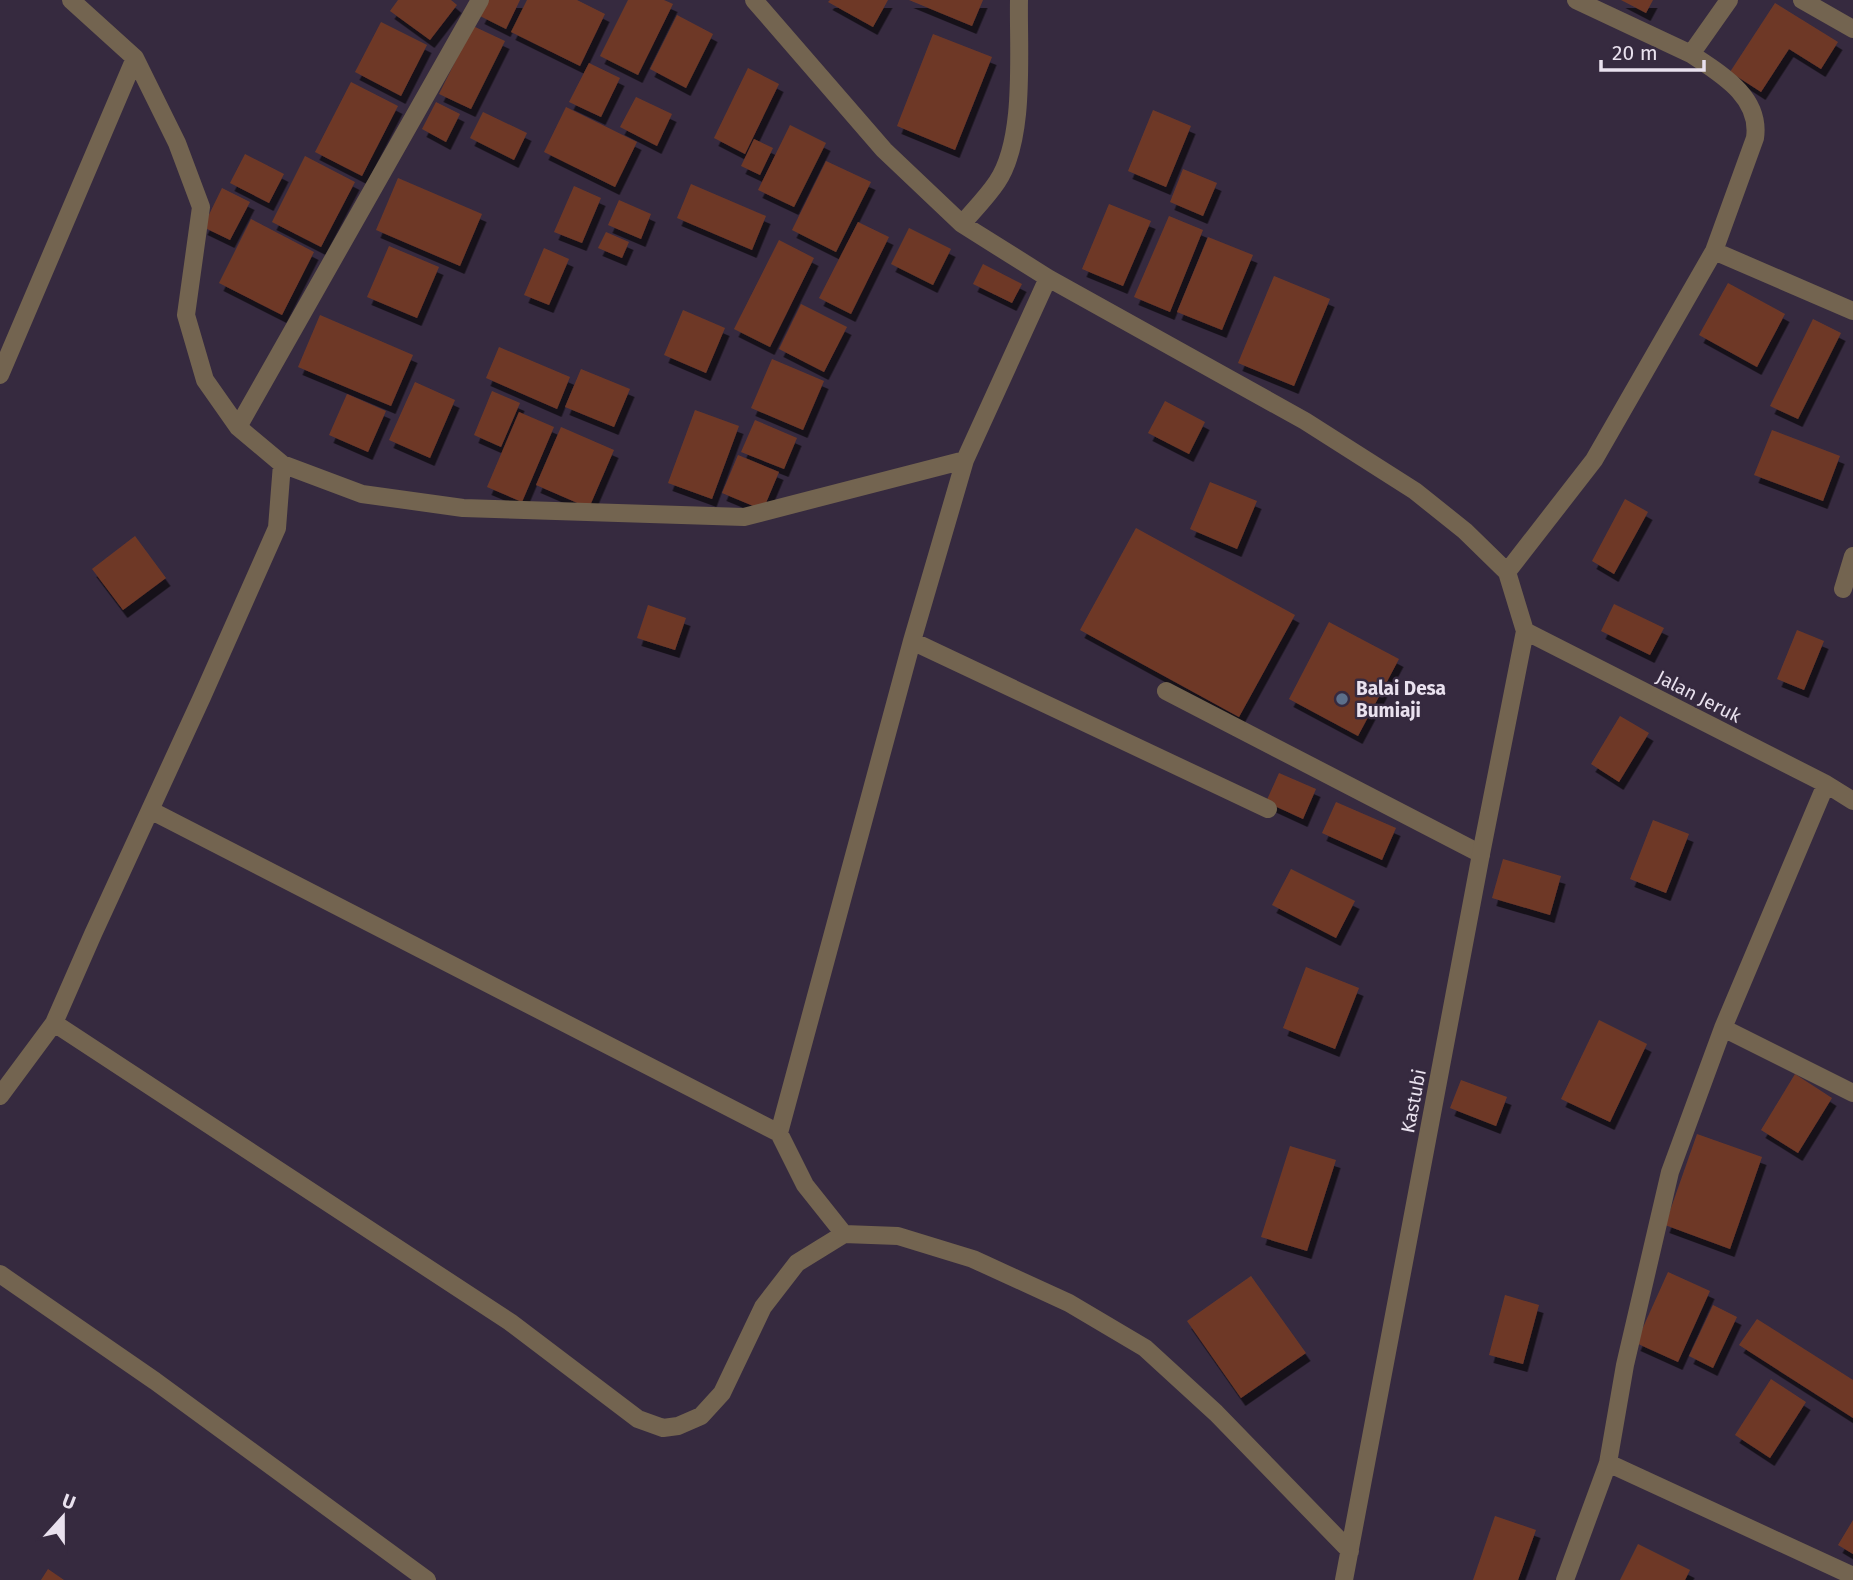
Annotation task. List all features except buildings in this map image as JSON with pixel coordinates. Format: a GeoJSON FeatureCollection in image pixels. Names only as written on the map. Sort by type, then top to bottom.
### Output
{"type":"FeatureCollection","features":[{"type":"Feature","properties":{"kind":"street"},"geometry":{"type":"LineString","coordinates":[[71,0],[135,58],[177,143],[201,206],[186,315],[205,380],[238,427],[282,464],[362,494],[463,508],[744,517],[965,460]]}},
{"type":"Feature","properties":{"kind":"street"},"geometry":{"type":"LineString","coordinates":[[238,427],[480,0]]}},
{"type":"Feature","properties":{"kind":"street"},"geometry":{"type":"LineString","coordinates":[[754,0],[884,150],[962,224],[1048,278],[1305,421],[1404,484],[1465,531],[1507,572],[1525,631]]}},
{"type":"Feature","properties":{"kind":"street"},"geometry":{"type":"LineString","coordinates":[[962,224],[998,182],[1010,155],[1019,95],[1019,0]]}},
{"type":"Feature","properties":{"kind":"street"},"geometry":{"type":"LineString","coordinates":[[1507,572],[1594,460],[1714,251],[1755,138],[1755,117],[1742,94],[1721,74],[1691,54],[1576,0]]}},
{"type":"Feature","properties":{"kind":"street"},"geometry":{"type":"LineString","coordinates":[[1691,54],[1729,0]]}},
{"type":"Feature","properties":{"kind":"street"},"geometry":{"type":"LineString","coordinates":[[1802,0],[1853,29]]}},
{"type":"Feature","properties":{"kind":"street"},"geometry":{"type":"LineString","coordinates":[[0,375],[135,58]]}},
{"type":"Feature","properties":{"kind":"street"},"geometry":{"type":"LineString","coordinates":[[1714,251],[1853,311]]}},
{"type":"Feature","properties":{"kind":"street"},"geometry":{"type":"LineString","coordinates":[[779,1133],[912,641],[965,460],[1048,278]]}},
{"type":"Feature","properties":{"kind":"street"},"geometry":{"type":"LineString","coordinates":[[0,1096],[54,1023],[276,528],[282,464]]}},
{"type":"Feature","properties":{"kind":"street"},"geometry":{"type":"LineString","coordinates":[[1843,589],[1853,556]]}},
{"type":"Feature","properties":{"kind":"street","name":"Jalan Jeruk"},"geometry":{"type":"LineString","coordinates":[[1525,631],[1826,784],[1853,801]]}},
{"type":"Feature","properties":{"kind":"street","name":"Kastubi"},"geometry":{"type":"LineString","coordinates":[[1344,1580],[1525,631]]}},
{"type":"Feature","properties":{"kind":"street"},"geometry":{"type":"LineString","coordinates":[[912,641],[1268,809]]}},
{"type":"Feature","properties":{"kind":"street"},"geometry":{"type":"LineString","coordinates":[[1166,691],[1481,854]]}},
{"type":"Feature","properties":{"kind":"street"},"geometry":{"type":"LineString","coordinates":[[1565,1580],[1608,1463],[1625,1365],[1670,1172],[1723,1028],[1826,784]]}},
{"type":"Feature","properties":{"kind":"street"},"geometry":{"type":"LineString","coordinates":[[150,810],[779,1133],[805,1185],[844,1234]]}},
{"type":"Feature","properties":{"kind":"street"},"geometry":{"type":"LineString","coordinates":[[54,1023],[510,1322],[638,1419],[663,1428],[678,1426],[701,1416],[722,1393],[763,1307],[797,1263],[844,1234],[898,1236],[972,1259],[1069,1303],[1145,1348],[1216,1413],[1350,1551]]}},
{"type":"Feature","properties":{"kind":"street"},"geometry":{"type":"LineString","coordinates":[[1723,1028],[1853,1093]]}},
{"type":"Feature","properties":{"kind":"street"},"geometry":{"type":"LineString","coordinates":[[0,1274],[155,1381],[427,1580]]}},
{"type":"Feature","properties":{"kind":"street"},"geometry":{"type":"LineString","coordinates":[[1608,1463],[1853,1577]]}},
{"type":"Feature","properties":{"kind":"place","name":"Balai Desa Bumiaji"},"geometry":{"type":"Point","coordinates":[1342,699]}}]}
